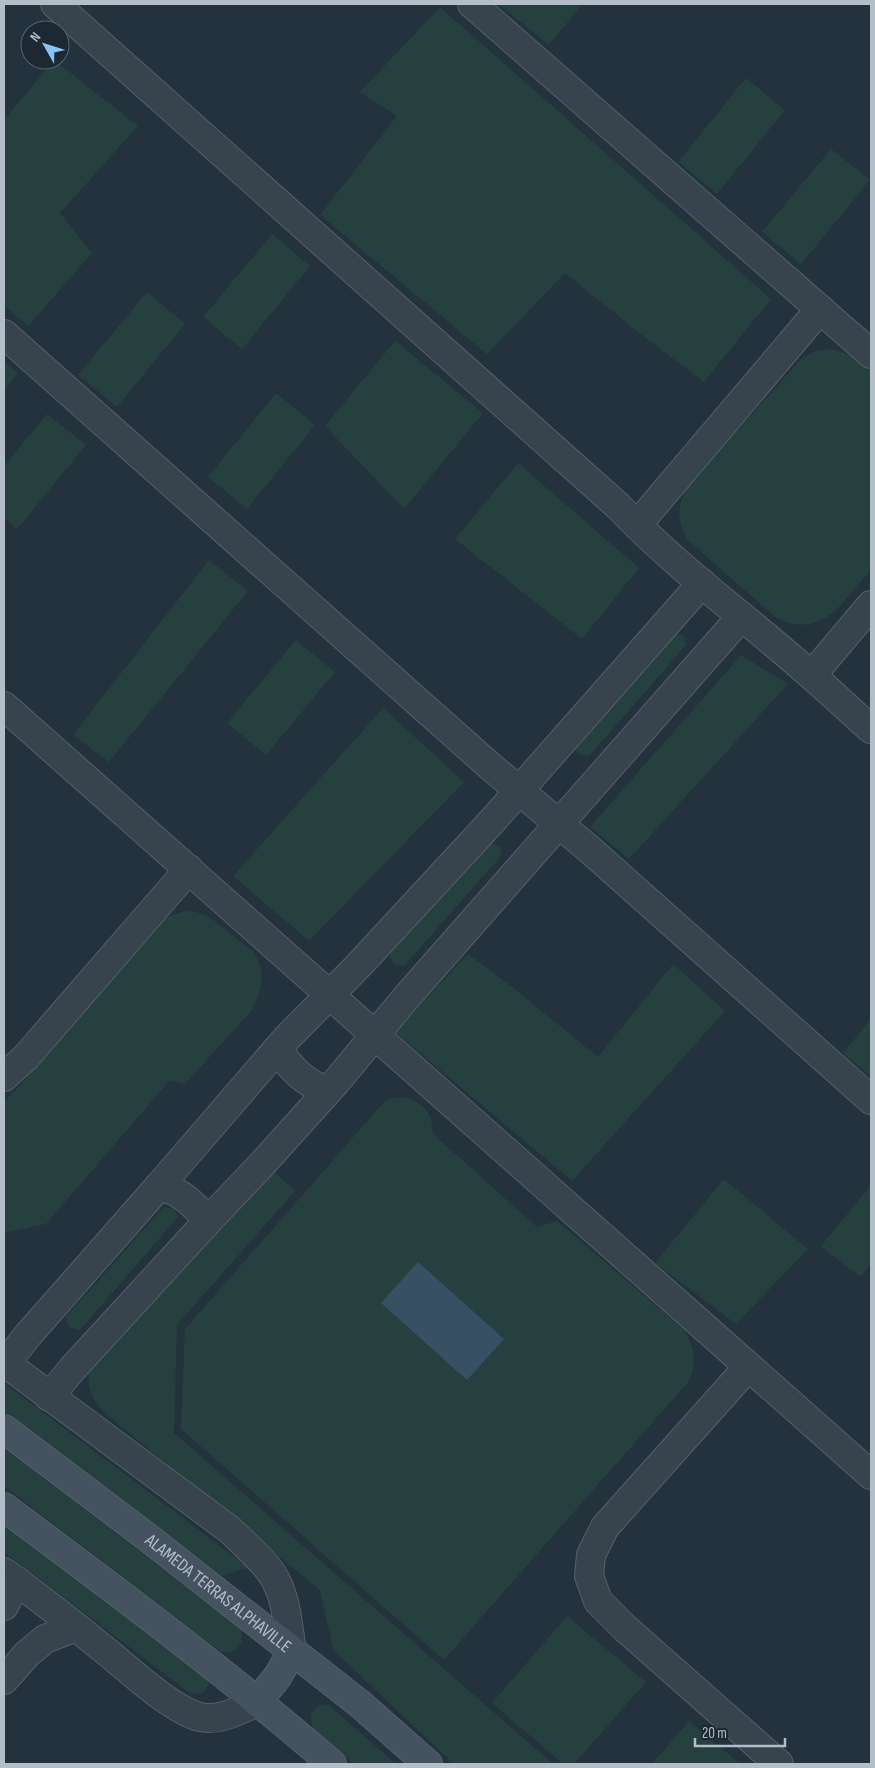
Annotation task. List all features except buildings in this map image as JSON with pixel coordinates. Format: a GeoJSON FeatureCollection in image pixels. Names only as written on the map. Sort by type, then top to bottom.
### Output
{"type":"FeatureCollection","features":[{"type":"Feature","properties":{"kind":"street"},"geometry":{"type":"LineString","coordinates":[[55,4],[588,479],[636,525],[871,729]]}},
{"type":"Feature","properties":{"kind":"street"},"geometry":{"type":"LineString","coordinates":[[472,4],[871,354]]}},
{"type":"Feature","properties":{"kind":"street"},"geometry":{"type":"LineString","coordinates":[[636,525],[820,309]]}},
{"type":"Feature","properties":{"kind":"street"},"geometry":{"type":"LineString","coordinates":[[4,334],[871,1100]]}},
{"type":"Feature","properties":{"kind":"street"},"geometry":{"type":"LineString","coordinates":[[4,1606],[10,1577],[76,1627],[153,1690],[196,1716],[217,1718],[235,1713],[257,1702],[278,1676],[292,1652],[285,1604],[275,1578],[254,1553],[230,1530],[49,1397],[5,1362],[277,1049],[494,819],[702,583]]}},
{"type":"Feature","properties":{"kind":"street"},"geometry":{"type":"LineString","coordinates":[[812,676],[871,604]]}},
{"type":"Feature","properties":{"kind":"street"},"geometry":{"type":"LineString","coordinates":[[49,1397],[73,1368],[264,1162],[327,1091],[741,617]]}},
{"type":"Feature","properties":{"kind":"street"},"geometry":{"type":"LineString","coordinates":[[4,706],[871,1475]]}},
{"type":"Feature","properties":{"kind":"street"},"geometry":{"type":"LineString","coordinates":[[4,1077],[15,1054],[189,869]]}},
{"type":"Feature","properties":{"kind":"street"},"geometry":{"type":"LineString","coordinates":[[277,1049],[299,1076],[312,1086],[327,1091]]}},
{"type":"Feature","properties":{"kind":"street"},"geometry":{"type":"LineString","coordinates":[[160,1185],[184,1196],[194,1204],[208,1221]]}},
{"type":"Feature","properties":{"kind":"street"},"geometry":{"type":"LineString","coordinates":[[748,1367],[605,1527],[591,1555],[589,1576],[598,1601],[626,1629],[779,1764]]}},
{"type":"Feature","properties":{"kind":"street","name":"ALAMEDA TERRAS ALPHAVILLE"},"geometry":{"type":"LineString","coordinates":[[4,1429],[147,1537],[360,1704],[428,1764]]}},
{"type":"Feature","properties":{"kind":"street"},"geometry":{"type":"LineString","coordinates":[[4,1507],[257,1702],[332,1764]]}},
{"type":"Feature","properties":{"kind":"street"},"geometry":{"type":"LineString","coordinates":[[4,1680],[27,1654],[45,1639],[76,1627]]}},
{"type":"Feature","properties":{"kind":"green space"},"geometry":{"type":"Polygon","coordinates":[[[498,4],[582,4],[549,45],[498,4]]]}},
{"type":"Feature","properties":{"kind":"green space"},"geometry":{"type":"Polygon","coordinates":[[[440,7],[771,299],[704,382],[565,273],[487,354],[320,215],[397,116],[360,92],[440,7]]]}},
{"type":"Feature","properties":{"kind":"green space"},"geometry":{"type":"Polygon","coordinates":[[[46,70],[67,70],[138,126],[60,213],[92,253],[28,326],[4,305],[4,120],[46,70]]]}},
{"type":"Feature","properties":{"kind":"green space"},"geometry":{"type":"Polygon","coordinates":[[[746,78],[785,110],[717,194],[678,162],[746,78]]]}},
{"type":"Feature","properties":{"kind":"green space"},"geometry":{"type":"Polygon","coordinates":[[[831,149],[870,180],[801,264],[762,232],[831,149]]]}},
{"type":"Feature","properties":{"kind":"green space"},"geometry":{"type":"Polygon","coordinates":[[[272,234],[310,266],[242,349],[203,317],[272,234]]]}},
{"type":"Feature","properties":{"kind":"green space"},"geometry":{"type":"Polygon","coordinates":[[[147,292],[185,324],[117,407],[78,375],[147,292]]]}},
{"type":"Feature","properties":{"kind":"green space"},"geometry":{"type":"Polygon","coordinates":[[[395,341],[483,413],[404,509],[325,426],[395,341]]]}},
{"type":"Feature","properties":{"kind":"green space"},"geometry":{"type":"Polygon","coordinates":[[[830,349],[852,358],[871,372],[871,569],[841,605],[819,621],[806,625],[792,623],[775,617],[688,540],[681,526],[679,513],[688,485],[803,357],[816,351],[830,349]]]}},
{"type":"Feature","properties":{"kind":"green space"},"geometry":{"type":"Polygon","coordinates":[[[4,361],[18,373],[4,390],[4,361]]]}},
{"type":"Feature","properties":{"kind":"green space"},"geometry":{"type":"Polygon","coordinates":[[[276,393],[315,425],[247,509],[208,477],[276,393]]]}},
{"type":"Feature","properties":{"kind":"green space"},"geometry":{"type":"Polygon","coordinates":[[[47,414],[86,445],[17,529],[4,518],[4,466],[47,414]]]}},
{"type":"Feature","properties":{"kind":"green space"},"geometry":{"type":"Polygon","coordinates":[[[518,463],[639,568],[582,639],[455,539],[518,463]]]}},
{"type":"Feature","properties":{"kind":"green space"},"geometry":{"type":"Polygon","coordinates":[[[209,560],[248,591],[109,762],[73,735],[209,560]]]}},
{"type":"Feature","properties":{"kind":"green space"},"geometry":{"type":"Polygon","coordinates":[[[673,633],[683,635],[687,644],[589,756],[579,754],[575,748],[673,633]]]}},
{"type":"Feature","properties":{"kind":"green space"},"geometry":{"type":"Polygon","coordinates":[[[296,640],[335,672],[266,755],[227,723],[296,640]]]}},
{"type":"Feature","properties":{"kind":"green space"},"geometry":{"type":"Polygon","coordinates":[[[741,655],[788,684],[629,859],[590,827],[741,655]]]}},
{"type":"Feature","properties":{"kind":"green space"},"geometry":{"type":"Polygon","coordinates":[[[383,708],[464,782],[309,941],[233,876],[383,708]]]}},
{"type":"Feature","properties":{"kind":"green space"},"geometry":{"type":"Polygon","coordinates":[[[488,844],[495,844],[500,848],[502,855],[404,966],[394,964],[389,955],[488,844]]]}},
{"type":"Feature","properties":{"kind":"green space"},"geometry":{"type":"Polygon","coordinates":[[[191,911],[203,914],[222,926],[255,955],[259,962],[262,976],[258,997],[252,1010],[185,1084],[170,1080],[46,1224],[4,1233],[4,1102],[159,924],[174,914],[191,911]]]}},
{"type":"Feature","properties":{"kind":"green space"},"geometry":{"type":"Polygon","coordinates":[[[468,954],[511,986],[598,1057],[673,964],[725,1011],[572,1181],[395,1032],[468,954]]]}},
{"type":"Feature","properties":{"kind":"green space"},"geometry":{"type":"Polygon","coordinates":[[[871,1019],[871,1076],[843,1053],[871,1019]]]}},
{"type":"Feature","properties":{"kind":"green space"},"geometry":{"type":"Polygon","coordinates":[[[403,1097],[411,1099],[422,1106],[429,1114],[433,1134],[537,1227],[557,1221],[685,1331],[694,1356],[689,1381],[444,1660],[181,1429],[185,1329],[383,1103],[393,1098],[403,1097]]]}},
{"type":"Feature","properties":{"kind":"green space"},"geometry":{"type":"Polygon","coordinates":[[[264,1162],[295,1191],[177,1325],[174,1433],[553,1764],[454,1764],[333,1650],[320,1590],[107,1415],[92,1395],[89,1375],[92,1358],[264,1162]]]}},
{"type":"Feature","properties":{"kind":"green space"},"geometry":{"type":"Polygon","coordinates":[[[724,1179],[808,1249],[736,1324],[655,1263],[724,1179]]]}},
{"type":"Feature","properties":{"kind":"green space"},"geometry":{"type":"Polygon","coordinates":[[[871,1185],[871,1264],[860,1277],[821,1246],[871,1185]]]}},
{"type":"Feature","properties":{"kind":"green space"},"geometry":{"type":"Polygon","coordinates":[[[164,1207],[174,1209],[178,1217],[80,1330],[70,1327],[65,1318],[164,1207]]]}},
{"type":"Feature","properties":{"kind":"green space"},"geometry":{"type":"Polygon","coordinates":[[[4,1383],[248,1567],[222,1576],[4,1411],[4,1383]]]}},
{"type":"Feature","properties":{"kind":"green space"},"geometry":{"type":"Polygon","coordinates":[[[4,1448],[241,1629],[242,1639],[238,1647],[235,1650],[221,1652],[4,1486],[4,1448]]]}},
{"type":"Feature","properties":{"kind":"green space"},"geometry":{"type":"Polygon","coordinates":[[[4,1521],[208,1677],[209,1681],[205,1691],[198,1694],[190,1693],[4,1552],[4,1521]]]}},
{"type":"Feature","properties":{"kind":"green space"},"geometry":{"type":"Polygon","coordinates":[[[567,1616],[646,1682],[574,1764],[563,1764],[492,1703],[567,1616]]]}},
{"type":"Feature","properties":{"kind":"green space"},"geometry":{"type":"Polygon","coordinates":[[[325,1704],[329,1705],[396,1764],[354,1764],[313,1728],[312,1713],[317,1707],[325,1704]]]}},
{"type":"Feature","properties":{"kind":"green space"},"geometry":{"type":"Polygon","coordinates":[[[689,1721],[740,1764],[652,1764],[689,1721]]]}},
{"type":"Feature","properties":{"kind":"water"},"geometry":{"type":"Polygon","coordinates":[[[418,1262],[504,1339],[467,1380],[381,1303],[418,1262]]]}}]}
